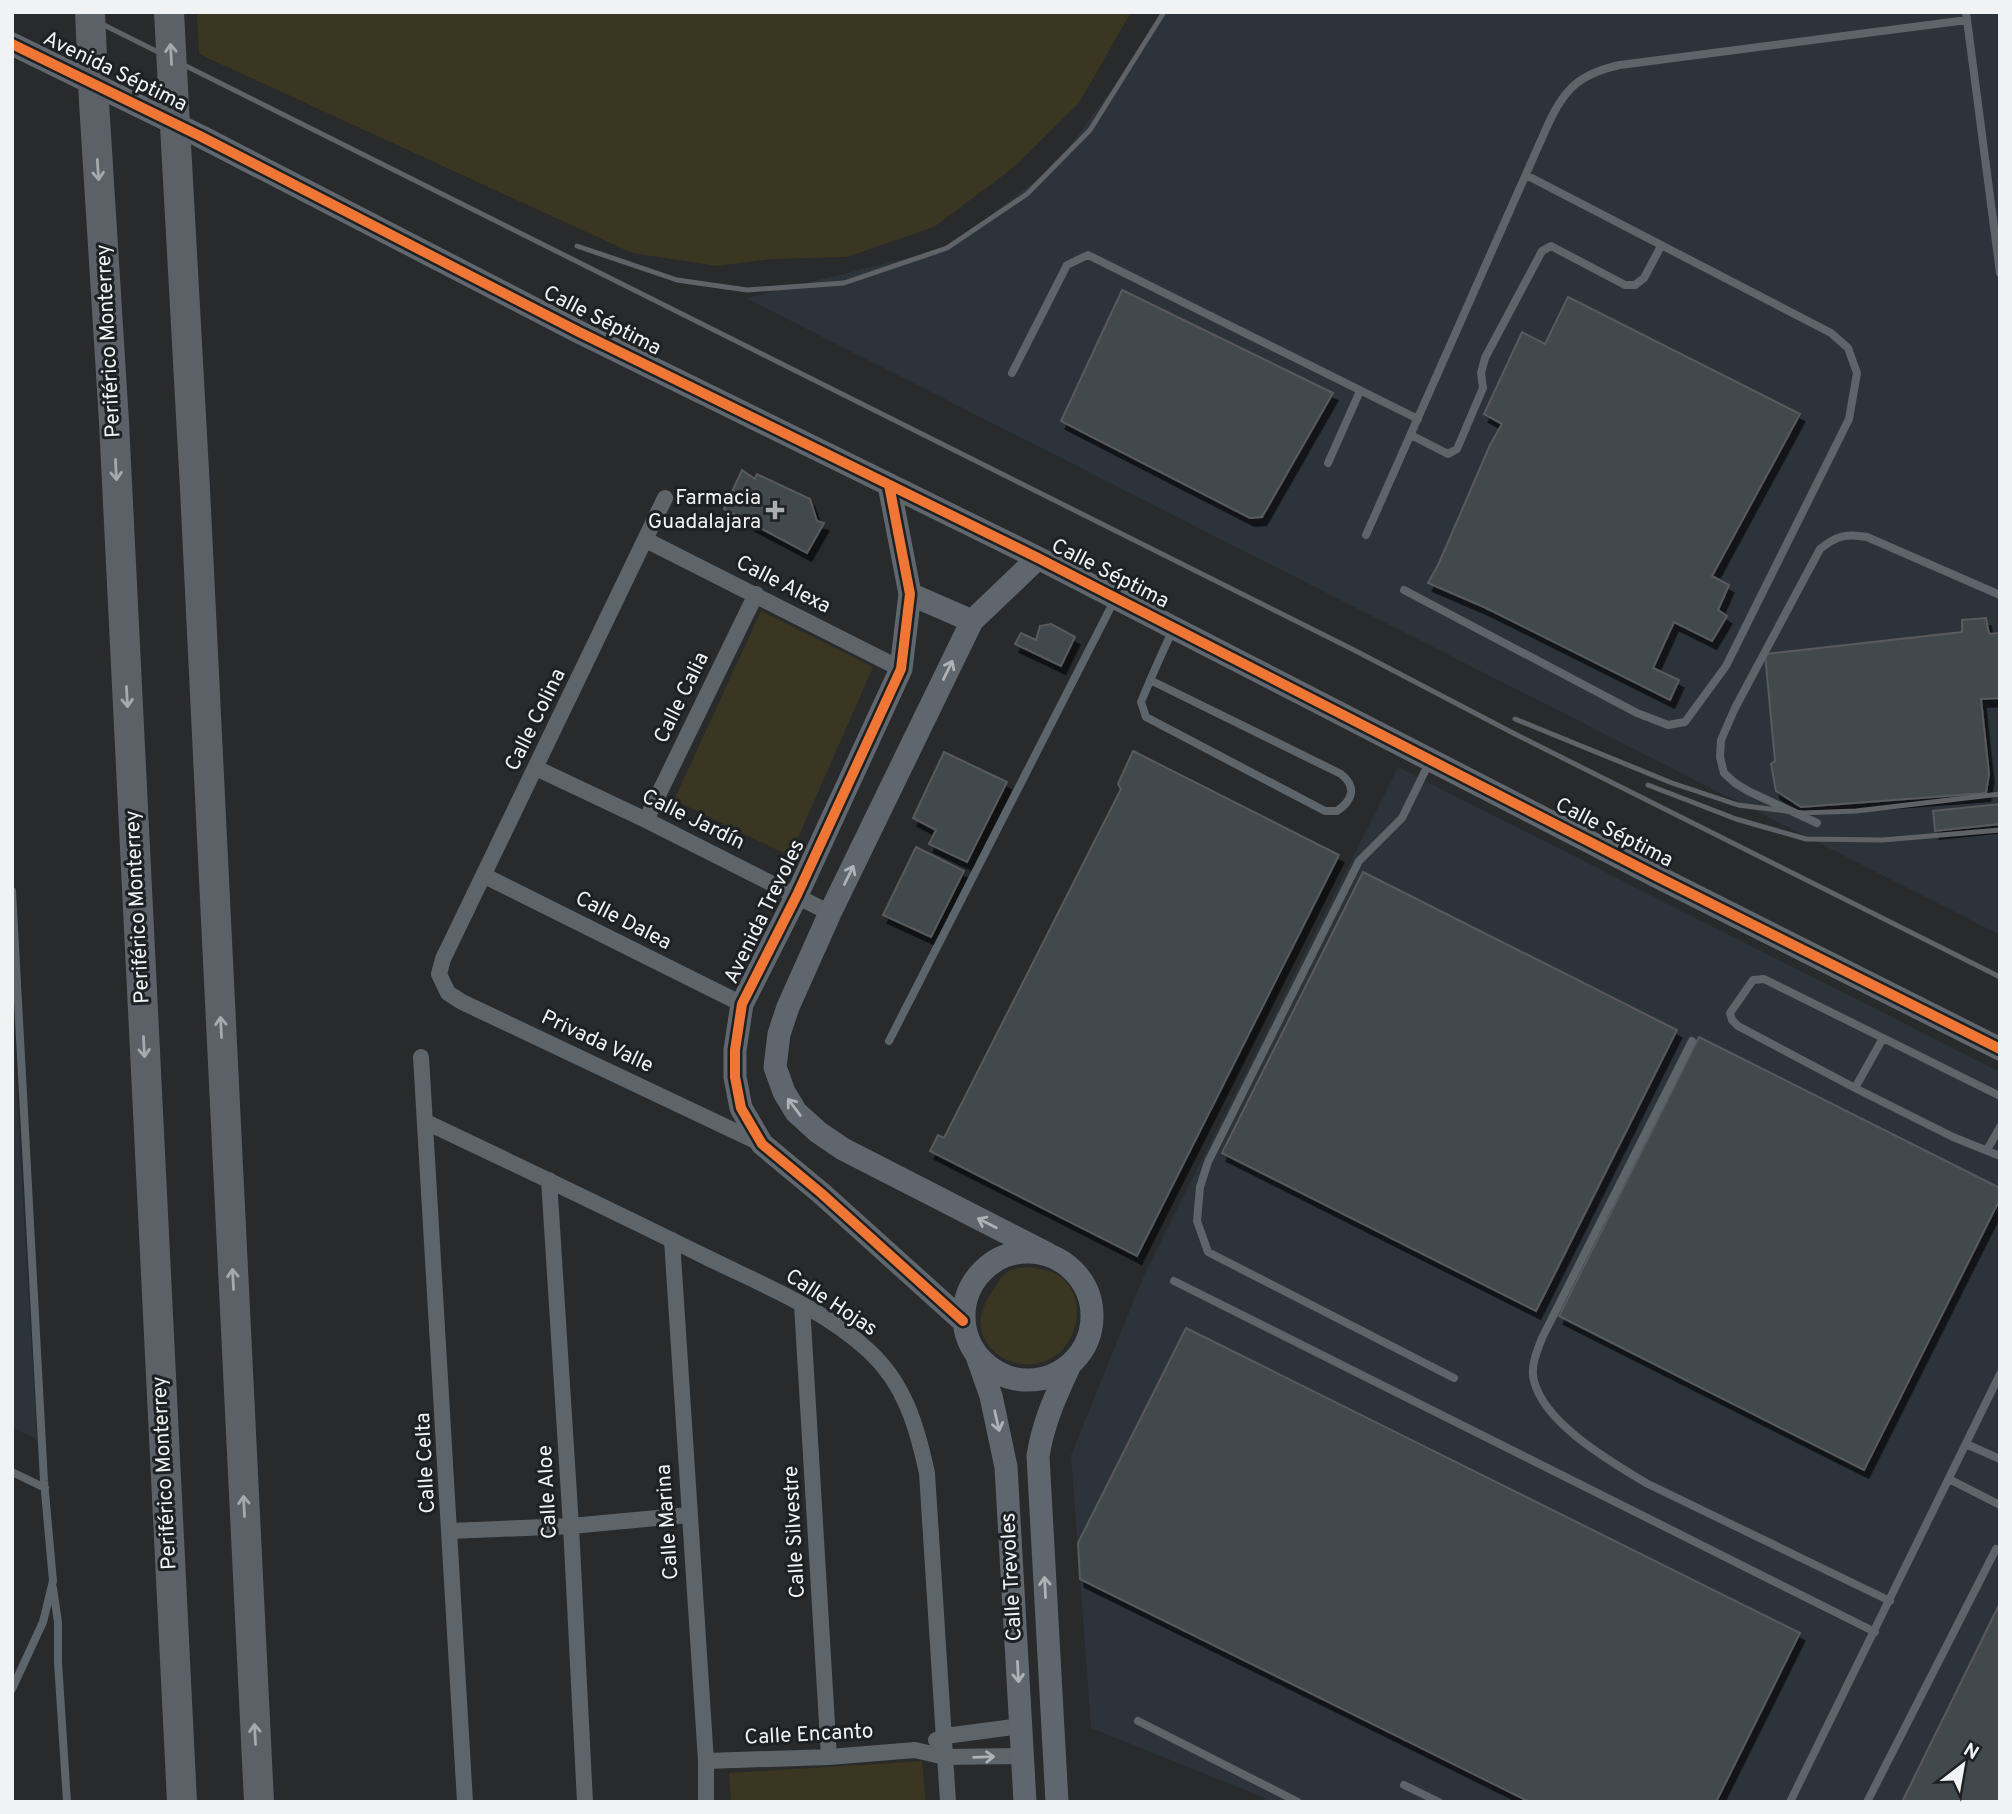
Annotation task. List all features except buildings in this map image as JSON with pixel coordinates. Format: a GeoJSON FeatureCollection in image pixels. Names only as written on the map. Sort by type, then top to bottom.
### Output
{"type":"FeatureCollection","features":[{"type":"Feature","properties":{"kind":"highway","name":"Periférico Monterrey"},"geometry":{"type":"LineString","coordinates":[[90,12],[114,422],[182,1802]]}},
{"type":"Feature","properties":{"kind":"highway"},"geometry":{"type":"LineString","coordinates":[[169,12],[188,140],[196,516],[259,1802]]}},
{"type":"Feature","properties":{"kind":"street","name":"Avenida Séptima"},"geometry":{"type":"LineString","coordinates":[[12,44],[188,140]]}},
{"type":"Feature","properties":{"kind":"street","name":"Calle Séptima"},"geometry":{"type":"LineString","coordinates":[[188,140],[1038,558],[2000,1049]]}},
{"type":"Feature","properties":{"kind":"street","name":"Avenida Trevoles"},"geometry":{"type":"LineString","coordinates":[[889,485],[910,594],[901,670],[797,895],[742,1004],[735,1050],[735,1076],[741,1108],[762,1144],[821,1193],[963,1321]]}},
{"type":"Feature","properties":{"kind":"street","name":"Calle Colina"},"geometry":{"type":"LineString","coordinates":[[443,959],[666,498]]}},
{"type":"Feature","properties":{"kind":"street","name":"Calle Alexa"},"geometry":{"type":"LineString","coordinates":[[646,540],[901,670]]}},
{"type":"Feature","properties":{"kind":"street"},"geometry":{"type":"LineString","coordinates":[[1038,558],[972,621],[830,914],[788,1007],[779,1034],[775,1067],[783,1093],[796,1112],[818,1132],[843,1149],[1048,1254],[1068,1265],[1083,1282],[1092,1303],[1092,1326],[1085,1347],[1070,1365],[1048,1377],[1022,1380],[997,1373],[977,1356],[967,1339],[963,1321],[968,1289],[987,1264],[1016,1251],[1048,1254]]}},
{"type":"Feature","properties":{"kind":"street","name":"Calle Calia"},"geometry":{"type":"LineString","coordinates":[[646,820],[756,594]]}},
{"type":"Feature","properties":{"kind":"street"},"geometry":{"type":"LineString","coordinates":[[910,594],[972,621]]}},
{"type":"Feature","properties":{"kind":"street","name":"Calle Jardín"},"geometry":{"type":"LineString","coordinates":[[536,768],[646,820],[830,914]]}},
{"type":"Feature","properties":{"kind":"street","name":"Calle Dalea"},"geometry":{"type":"LineString","coordinates":[[485,876],[742,1004]]}},
{"type":"Feature","properties":{"kind":"street","name":"Privada Valle"},"geometry":{"type":"LineString","coordinates":[[443,959],[439,974],[442,984],[448,993],[462,1002],[762,1144]]}},
{"type":"Feature","properties":{"kind":"street","name":"Calle Celta"},"geometry":{"type":"LineString","coordinates":[[421,1057],[466,1802]]}},
{"type":"Feature","properties":{"kind":"street","name":"Calle Hojas"},"geometry":{"type":"LineString","coordinates":[[426,1122],[802,1305],[868,1351],[900,1390],[918,1430],[927,1473],[948,1802]]}},
{"type":"Feature","properties":{"kind":"street","name":"Calle Aloe"},"geometry":{"type":"LineString","coordinates":[[549,1180],[571,1526],[584,1802]]}},
{"type":"Feature","properties":{"kind":"street","name":"Calle Marina"},"geometry":{"type":"LineString","coordinates":[[672,1240],[706,1761],[706,1802]]}},
{"type":"Feature","properties":{"kind":"street","name":"Calle Silvestre"},"geometry":{"type":"LineString","coordinates":[[802,1305],[829,1758]]}},
{"type":"Feature","properties":{"kind":"street","name":"Calle Trevoles"},"geometry":{"type":"LineString","coordinates":[[977,1356],[991,1396],[1006,1467],[1025,1802]]}},
{"type":"Feature","properties":{"kind":"street","name":"Calle Trevoles"},"geometry":{"type":"LineString","coordinates":[[1057,1802],[1038,1456],[1041,1434],[1070,1365]]}},
{"type":"Feature","properties":{"kind":"street"},"geometry":{"type":"LineString","coordinates":[[451,1531],[571,1526],[689,1516]]}},
{"type":"Feature","properties":{"kind":"street","name":"Calle Encanto"},"geometry":{"type":"LineString","coordinates":[[915,1750],[945,1736],[1021,1726]]}},
{"type":"Feature","properties":{"kind":"street","name":"Calle Encanto"},"geometry":{"type":"LineString","coordinates":[[706,1761],[829,1758],[915,1750],[945,1757],[1023,1756]]}},
{"type":"Feature","properties":{"kind":"lane"},"geometry":{"type":"LineString","coordinates":[[1366,535],[1556,107],[1569,88],[1603,69],[1966,16],[2000,273]]}},
{"type":"Feature","properties":{"kind":"lane"},"geometry":{"type":"LineString","coordinates":[[1404,590],[1637,713],[1668,725],[1685,722],[1726,666],[1849,419],[1857,373],[1848,348],[1831,333],[1526,174]]}},
{"type":"Feature","properties":{"kind":"lane"},"geometry":{"type":"LineString","coordinates":[[1412,435],[1448,454],[1457,449],[1483,388],[1481,373],[1485,358],[1542,251],[1551,246],[1625,285],[1635,285],[1644,278],[1661,246]]}},
{"type":"Feature","properties":{"kind":"lane"},"geometry":{"type":"LineString","coordinates":[[1012,373],[1068,265],[1088,255],[1418,419]]}},
{"type":"Feature","properties":{"kind":"lane"},"geometry":{"type":"LineString","coordinates":[[1328,463],[1360,391]]}},
{"type":"Feature","properties":{"kind":"lane"},"geometry":{"type":"LineString","coordinates":[[1816,823],[1735,783],[1724,773],[1720,757],[1721,740],[1735,708],[1820,549],[1835,537],[1851,534],[1867,537],[2000,595]]}},
{"type":"Feature","properties":{"kind":"lane"},"geometry":{"type":"LineString","coordinates":[[890,1041],[1115,598]]}},
{"type":"Feature","properties":{"kind":"lane"},"geometry":{"type":"LineString","coordinates":[[1150,680],[1341,774],[1349,781],[1353,790],[1350,799],[1337,811],[1325,811],[1146,717],[1141,702],[1150,680],[1173,628]]}},
{"type":"Feature","properties":{"kind":"lane"},"geometry":{"type":"LineString","coordinates":[[1431,760],[1402,818],[1359,861],[1208,1162],[1200,1187],[1197,1221],[1208,1252],[1454,1378]]}},
{"type":"Feature","properties":{"kind":"lane"},"geometry":{"type":"LineString","coordinates":[[12,891],[16,1030],[45,1488],[58,1622],[67,1802]]}},
{"type":"Feature","properties":{"kind":"lane"},"geometry":{"type":"LineString","coordinates":[[2000,1096],[1771,981],[1758,978],[1747,986],[1730,1013],[1738,1026],[1855,1088],[1953,1137],[2000,1156]]}},
{"type":"Feature","properties":{"kind":"lane"},"geometry":{"type":"LineString","coordinates":[[1855,1088],[1883,1038]]}},
{"type":"Feature","properties":{"kind":"lane"},"geometry":{"type":"LineString","coordinates":[[1692,1041],[1542,1338],[1534,1360],[1534,1379],[1545,1404],[1564,1424],[1618,1466],[1658,1489],[1890,1601]]}},
{"type":"Feature","properties":{"kind":"lane"},"geometry":{"type":"LineString","coordinates":[[1987,1150],[2000,1127]]}},
{"type":"Feature","properties":{"kind":"lane"},"geometry":{"type":"LineString","coordinates":[[1174,1281],[1875,1632]]}},
{"type":"Feature","properties":{"kind":"lane"},"geometry":{"type":"LineString","coordinates":[[1790,1802],[2000,1374]]}},
{"type":"Feature","properties":{"kind":"lane"},"geometry":{"type":"LineString","coordinates":[[1966,1444],[2000,1459]]}},
{"type":"Feature","properties":{"kind":"lane"},"geometry":{"type":"LineString","coordinates":[[12,1472],[45,1488]]}},
{"type":"Feature","properties":{"kind":"lane"},"geometry":{"type":"LineString","coordinates":[[1949,1479],[2000,1505]]}},
{"type":"Feature","properties":{"kind":"lane"},"geometry":{"type":"LineString","coordinates":[[1867,1802],[1996,1549]]}},
{"type":"Feature","properties":{"kind":"lane"},"geometry":{"type":"LineString","coordinates":[[12,1689],[43,1622],[52,1581]]}},
{"type":"Feature","properties":{"kind":"lane"},"geometry":{"type":"LineString","coordinates":[[1138,1721],[1298,1802]]}},
{"type":"Feature","properties":{"kind":"lane"},"geometry":{"type":"LineString","coordinates":[[1404,1785],[1439,1802]]}},
{"type":"Feature","properties":{"kind":"shaded area"},"geometry":{"type":"Polygon","coordinates":[[[197,12],[1131,12],[1079,103],[1013,168],[934,227],[847,257],[772,259],[717,266],[632,253],[199,54],[197,12]]]}},
{"type":"Feature","properties":{"kind":"shaded area"},"geometry":{"type":"Polygon","coordinates":[[[1164,12],[2000,12],[2000,935],[746,298],[947,248],[1056,165],[1145,44],[1164,12]]]}},
{"type":"Feature","properties":{"kind":"shaded area"},"geometry":{"type":"Polygon","coordinates":[[[761,611],[873,667],[790,856],[674,800],[761,611]]]}},
{"type":"Feature","properties":{"kind":"shaded area"},"geometry":{"type":"Polygon","coordinates":[[[1398,767],[2000,1072],[2000,1802],[1263,1802],[1265,1798],[1091,1728],[1071,1455],[1145,1273],[1398,767]]]}},
{"type":"Feature","properties":{"kind":"shaded area"},"geometry":{"type":"Polygon","coordinates":[[[12,1011],[37,1439],[12,1427],[12,1011]]]}},
{"type":"Feature","properties":{"kind":"shaded area"},"geometry":{"type":"Polygon","coordinates":[[[1033,1267],[1054,1273],[1071,1288],[1077,1309],[1076,1321],[1068,1342],[1051,1359],[1039,1363],[1015,1363],[993,1351],[986,1341],[980,1323],[986,1302],[1002,1277],[1014,1269],[1033,1267]]]}},
{"type":"Feature","properties":{"kind":"shaded area"},"geometry":{"type":"Polygon","coordinates":[[[922,1761],[926,1802],[731,1802],[729,1773],[922,1761]]]}},
{"type":"Feature","properties":{"kind":"railway"},"geometry":{"type":"LineString","coordinates":[[78,12],[1354,650],[1513,733],[2000,977]]}},
{"type":"Feature","properties":{"kind":"railway"},"geometry":{"type":"LineString","coordinates":[[577,246],[677,280],[747,290],[844,283],[947,248],[1027,194],[1090,130],[1164,12]]}},
{"type":"Feature","properties":{"kind":"railway"},"geometry":{"type":"LineString","coordinates":[[1515,719],[1672,783],[1738,805],[1803,813],[1856,811],[2000,794]]}},
{"type":"Feature","properties":{"kind":"railway"},"geometry":{"type":"LineString","coordinates":[[1648,785],[1736,819],[1806,839],[1883,840],[2000,830]]}},
{"type":"Feature","properties":{"kind":"cycle path"},"geometry":{"type":"LineString","coordinates":[[12,44],[200,136],[579,332],[1038,558],[1656,876],[2000,1049]]}},
{"type":"Feature","properties":{"kind":"cycle path"},"geometry":{"type":"LineString","coordinates":[[889,485],[910,594],[901,669],[797,895],[742,1004],[735,1050],[735,1077],[741,1108],[762,1144],[821,1193],[963,1321]]}},
{"type":"Feature","properties":{"kind":"place","name":"Farmacia Guadalajara"},"geometry":{"type":"Point","coordinates":[775,510]}}]}
